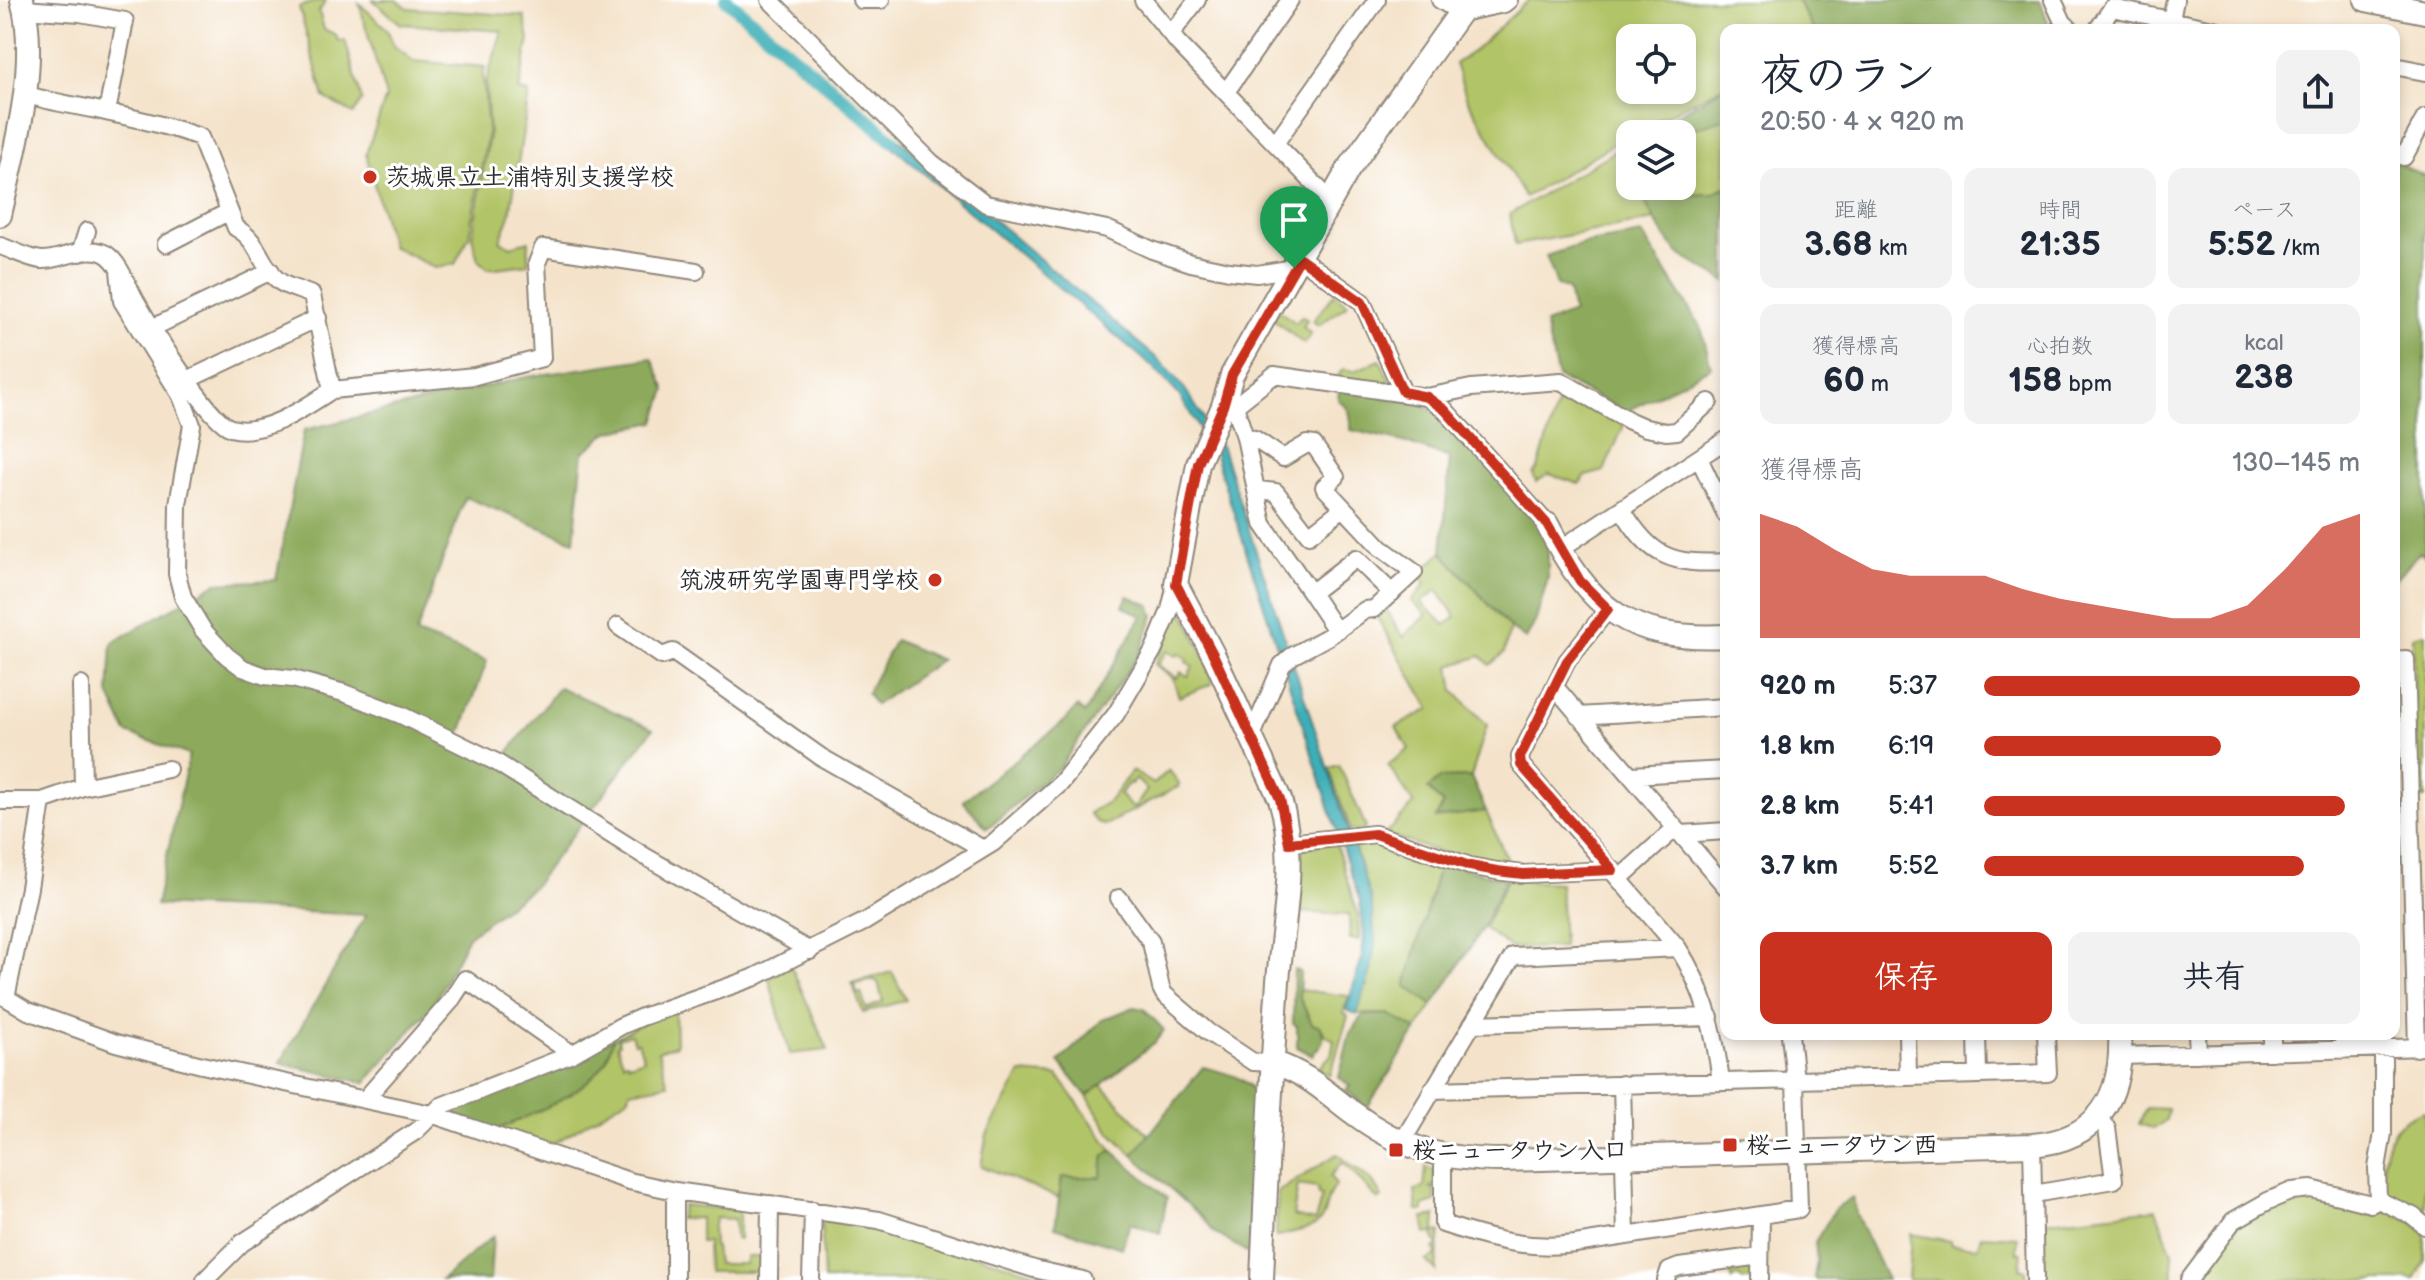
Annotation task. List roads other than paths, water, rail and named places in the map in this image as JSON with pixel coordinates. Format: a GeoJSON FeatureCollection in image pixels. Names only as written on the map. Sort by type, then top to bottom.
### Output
{"type":"FeatureCollection","features":[{"type":"Feature","properties":{"kind":"street"},"geometry":{"type":"LineString","coordinates":[[770,0],[931,162],[986,204],[1107,229],[1152,250],[1229,271],[1257,274],[1297,263],[1362,302],[1403,392]]}},
{"type":"Feature","properties":{"kind":"street"},"geometry":{"type":"LineString","coordinates":[[861,0],[881,0]]}},
{"type":"Feature","properties":{"kind":"street"},"geometry":{"type":"LineString","coordinates":[[1143,0],[1171,34],[1330,200]]}},
{"type":"Feature","properties":{"kind":"street"},"geometry":{"type":"LineString","coordinates":[[1171,34],[1197,0]]}},
{"type":"Feature","properties":{"kind":"street"},"geometry":{"type":"LineString","coordinates":[[1226,92],[1290,0]]}},
{"type":"Feature","properties":{"kind":"street"},"geometry":{"type":"LineString","coordinates":[[1276,142],[1377,0]]}},
{"type":"Feature","properties":{"kind":"street"},"geometry":{"type":"LineString","coordinates":[[1440,0],[1465,7],[1504,4],[1509,0]]}},
{"type":"Feature","properties":{"kind":"street"},"geometry":{"type":"LineString","coordinates":[[2053,0],[2065,24]]}},
{"type":"Feature","properties":{"kind":"street"},"geometry":{"type":"LineString","coordinates":[[2171,20],[2175,0]]}},
{"type":"Feature","properties":{"kind":"street"},"geometry":{"type":"LineString","coordinates":[[2366,0],[2425,12]]}},
{"type":"Feature","properties":{"kind":"street"},"geometry":{"type":"LineString","coordinates":[[0,215],[24,94],[23,4],[125,21],[107,112]]}},
{"type":"Feature","properties":{"kind":"street"},"geometry":{"type":"LineString","coordinates":[[1335,629],[1263,524],[1245,437],[1229,406],[1232,375],[1348,170],[1465,7]]}},
{"type":"Feature","properties":{"kind":"street"},"geometry":{"type":"LineString","coordinates":[[2101,24],[2112,8],[2190,24]]}},
{"type":"Feature","properties":{"kind":"street"},"geometry":{"type":"LineString","coordinates":[[2400,67],[2425,72]]}},
{"type":"Feature","properties":{"kind":"street"},"geometry":{"type":"LineString","coordinates":[[24,94],[200,137],[236,228],[250,235],[281,282],[312,295],[332,390]]}},
{"type":"Feature","properties":{"kind":"street"},"geometry":{"type":"LineString","coordinates":[[2400,155],[2404,157],[2425,118]]}},
{"type":"Feature","properties":{"kind":"street"},"geometry":{"type":"LineString","coordinates":[[166,244],[228,212]]}},
{"type":"Feature","properties":{"kind":"street"},"geometry":{"type":"LineString","coordinates":[[80,253],[87,231]]}},
{"type":"Feature","properties":{"kind":"street"},"geometry":{"type":"LineString","coordinates":[[0,246],[37,260],[57,259],[89,250],[107,254],[187,380],[219,420],[230,428],[258,427],[295,415],[332,390],[475,376],[542,358],[537,263],[543,248],[696,271]]}},
{"type":"Feature","properties":{"kind":"street"},"geometry":{"type":"LineString","coordinates":[[119,270],[122,301],[181,396],[192,425],[178,504],[177,574],[183,597],[203,630],[227,656],[243,668],[265,676],[293,679],[344,693],[401,715],[496,762],[646,857],[810,951]]}},
{"type":"Feature","properties":{"kind":"street"},"geometry":{"type":"LineString","coordinates":[[152,328],[271,271]]}},
{"type":"Feature","properties":{"kind":"street"},"geometry":{"type":"LineString","coordinates":[[187,380],[318,318]]}},
{"type":"Feature","properties":{"kind":"street"},"geometry":{"type":"LineString","coordinates":[[205,1280],[242,1243],[416,1131],[431,1114],[451,1101],[572,1054],[621,1026],[753,978],[810,951],[866,921],[1014,827],[1061,783],[1109,723],[1144,670],[1170,610],[1193,480],[1209,436],[1229,406],[1274,375],[1427,397],[1471,388],[1561,381],[1630,421],[1666,432],[1677,431],[1709,402]]}},
{"type":"Feature","properties":{"kind":"street"},"geometry":{"type":"LineString","coordinates":[[1427,397],[1445,410],[1547,524],[1580,581],[1608,609],[1635,625],[1670,635],[1720,636]]}},
{"type":"Feature","properties":{"kind":"street"},"geometry":{"type":"LineString","coordinates":[[1245,437],[1255,439],[1283,458],[1307,444],[1314,445],[1336,477],[1324,487],[1381,548],[1414,572],[1374,609],[1365,610],[1286,661],[1251,738]]}},
{"type":"Feature","properties":{"kind":"street"},"geometry":{"type":"LineString","coordinates":[[1560,549],[1720,444]]}},
{"type":"Feature","properties":{"kind":"street"},"geometry":{"type":"LineString","coordinates":[[1699,458],[1720,502]]}},
{"type":"Feature","properties":{"kind":"street"},"geometry":{"type":"LineString","coordinates":[[1258,490],[1276,492],[1309,535],[1342,509]]}},
{"type":"Feature","properties":{"kind":"street"},"geometry":{"type":"LineString","coordinates":[[1622,509],[1643,541],[1664,556],[1691,564],[1720,562]]}},
{"type":"Feature","properties":{"kind":"street"},"geometry":{"type":"LineString","coordinates":[[1311,593],[1356,558],[1392,593]]}},
{"type":"Feature","properties":{"kind":"street"},"geometry":{"type":"LineString","coordinates":[[1176,584],[1214,656],[1280,799],[1289,843],[1262,1280]]}},
{"type":"Feature","properties":{"kind":"street"},"geometry":{"type":"LineString","coordinates":[[1608,609],[1567,661],[1520,757],[1521,765],[1678,948],[1695,976],[1710,1017],[1721,1082]]}},
{"type":"Feature","properties":{"kind":"street"},"geometry":{"type":"LineString","coordinates":[[618,626],[662,656],[673,652],[821,757],[983,849]]}},
{"type":"Feature","properties":{"kind":"street"},"geometry":{"type":"LineString","coordinates":[[1119,898],[1151,942],[1164,994],[1208,1032],[1253,1062],[1274,1063],[1297,1071],[1364,1121],[1402,1142],[1443,1156],[1503,1160],[2032,1145],[2066,1138],[2099,1117],[2114,1090],[2121,1045],[2198,1054],[2272,1052],[2344,1042],[2383,1049],[2421,1048],[2418,871],[2406,659],[2400,660]]}},
{"type":"Feature","properties":{"kind":"street"},"geometry":{"type":"LineString","coordinates":[[81,685],[83,787]]}},
{"type":"Feature","properties":{"kind":"street"},"geometry":{"type":"LineString","coordinates":[[1555,687],[1676,833],[1720,881]]}},
{"type":"Feature","properties":{"kind":"street"},"geometry":{"type":"LineString","coordinates":[[1578,716],[1720,707]]}},
{"type":"Feature","properties":{"kind":"street"},"geometry":{"type":"LineString","coordinates":[[0,801],[42,801],[83,787],[168,769]]}},
{"type":"Feature","properties":{"kind":"street"},"geometry":{"type":"LineString","coordinates":[[1631,775],[1720,770]]}},
{"type":"Feature","properties":{"kind":"street"},"geometry":{"type":"LineString","coordinates":[[42,801],[29,888],[3,996],[28,1011],[116,1043],[202,1065],[431,1114],[608,1175],[675,1191],[879,1220],[1034,1269],[1083,1280]]}},
{"type":"Feature","properties":{"kind":"street"},"geometry":{"type":"LineString","coordinates":[[1289,843],[1375,834],[1470,866],[1497,871],[1617,874],[1676,833],[1720,831]]}},
{"type":"Feature","properties":{"kind":"street"},"geometry":{"type":"LineString","coordinates":[[1402,1142],[1513,956],[1678,948]]}},
{"type":"Feature","properties":{"kind":"street"},"geometry":{"type":"LineString","coordinates":[[366,1098],[450,1002],[465,979],[572,1054]]}},
{"type":"Feature","properties":{"kind":"street"},"geometry":{"type":"LineString","coordinates":[[1472,1024],[1710,1017]]}},
{"type":"Feature","properties":{"kind":"street"},"geometry":{"type":"LineString","coordinates":[[1443,1156],[1443,1224],[1480,1236],[1534,1247],[1561,1246],[1799,1209],[1791,1040]]}},
{"type":"Feature","properties":{"kind":"street"},"geometry":{"type":"LineString","coordinates":[[1907,1040],[1908,1077]]}},
{"type":"Feature","properties":{"kind":"street"},"geometry":{"type":"LineString","coordinates":[[1977,1040],[1978,1075]]}},
{"type":"Feature","properties":{"kind":"street"},"geometry":{"type":"LineString","coordinates":[[1432,1090],[2048,1073],[2046,1040]]}},
{"type":"Feature","properties":{"kind":"street"},"geometry":{"type":"LineString","coordinates":[[2197,1040],[2198,1054]]}},
{"type":"Feature","properties":{"kind":"street"},"geometry":{"type":"LineString","coordinates":[[2272,1040],[2272,1052]]}},
{"type":"Feature","properties":{"kind":"street"},"geometry":{"type":"LineString","coordinates":[[2378,1200],[2377,1168],[2383,1133],[2383,1049]]}},
{"type":"Feature","properties":{"kind":"street"},"geometry":{"type":"LineString","coordinates":[[1622,1084],[1626,1236]]}},
{"type":"Feature","properties":{"kind":"street"},"geometry":{"type":"LineString","coordinates":[[2034,1194],[2114,1180],[2107,1128],[2099,1117]]}},
{"type":"Feature","properties":{"kind":"street"},"geometry":{"type":"LineString","coordinates":[[2032,1145],[2035,1280]]}},
{"type":"Feature","properties":{"kind":"street"},"geometry":{"type":"LineString","coordinates":[[2189,1280],[2233,1221],[2268,1201],[2292,1191],[2311,1189],[2371,1204],[2378,1200]]}},
{"type":"Feature","properties":{"kind":"street"},"geometry":{"type":"LineString","coordinates":[[675,1191],[675,1280]]}},
{"type":"Feature","properties":{"kind":"street"},"geometry":{"type":"LineString","coordinates":[[2378,1200],[2413,1216],[2425,1226]]}},
{"type":"Feature","properties":{"kind":"street"},"geometry":{"type":"LineString","coordinates":[[769,1280],[770,1204]]}},
{"type":"Feature","properties":{"kind":"street"},"geometry":{"type":"LineString","coordinates":[[811,1280],[813,1210]]}},
{"type":"Feature","properties":{"kind":"street"},"geometry":{"type":"LineString","coordinates":[[1760,1280],[1761,1216]]}},
{"type":"Feature","properties":{"kind":"street"},"geometry":{"type":"LineString","coordinates":[[1666,1280],[1673,1268],[1760,1256]]}},
{"type":"Feature","properties":{"kind":"water"},"geometry":{"type":"Polygon","coordinates":[[[881,124],[1160,361],[1185,389],[1222,448],[1371,899],[1375,942],[1371,971],[1357,1014],[1346,1010],[1362,958],[1364,935],[1360,902],[1214,452],[1179,395],[1153,367],[874,131],[881,124]]]}},
{"type":"Feature","properties":{"kind":"waterway"},"geometry":{"type":"LineString","coordinates":[[727,0],[892,140]]}},
{"type":"Feature","properties":{"kind":"place","name":"茨城県立土浦特別支援学校"},"geometry":{"type":"Point","coordinates":[370,177]}},
{"type":"Feature","properties":{"kind":"place","name":"筑波研究学園専門学校"},"geometry":{"type":"Point","coordinates":[935,580]}},
{"type":"Feature","properties":{"kind":"place","name":"桜ニュータウン西"},"geometry":{"type":"Point","coordinates":[1730,1145]}},
{"type":"Feature","properties":{"kind":"place","name":"桜ニュータウン入口"},"geometry":{"type":"Point","coordinates":[1396,1150]}}]}
